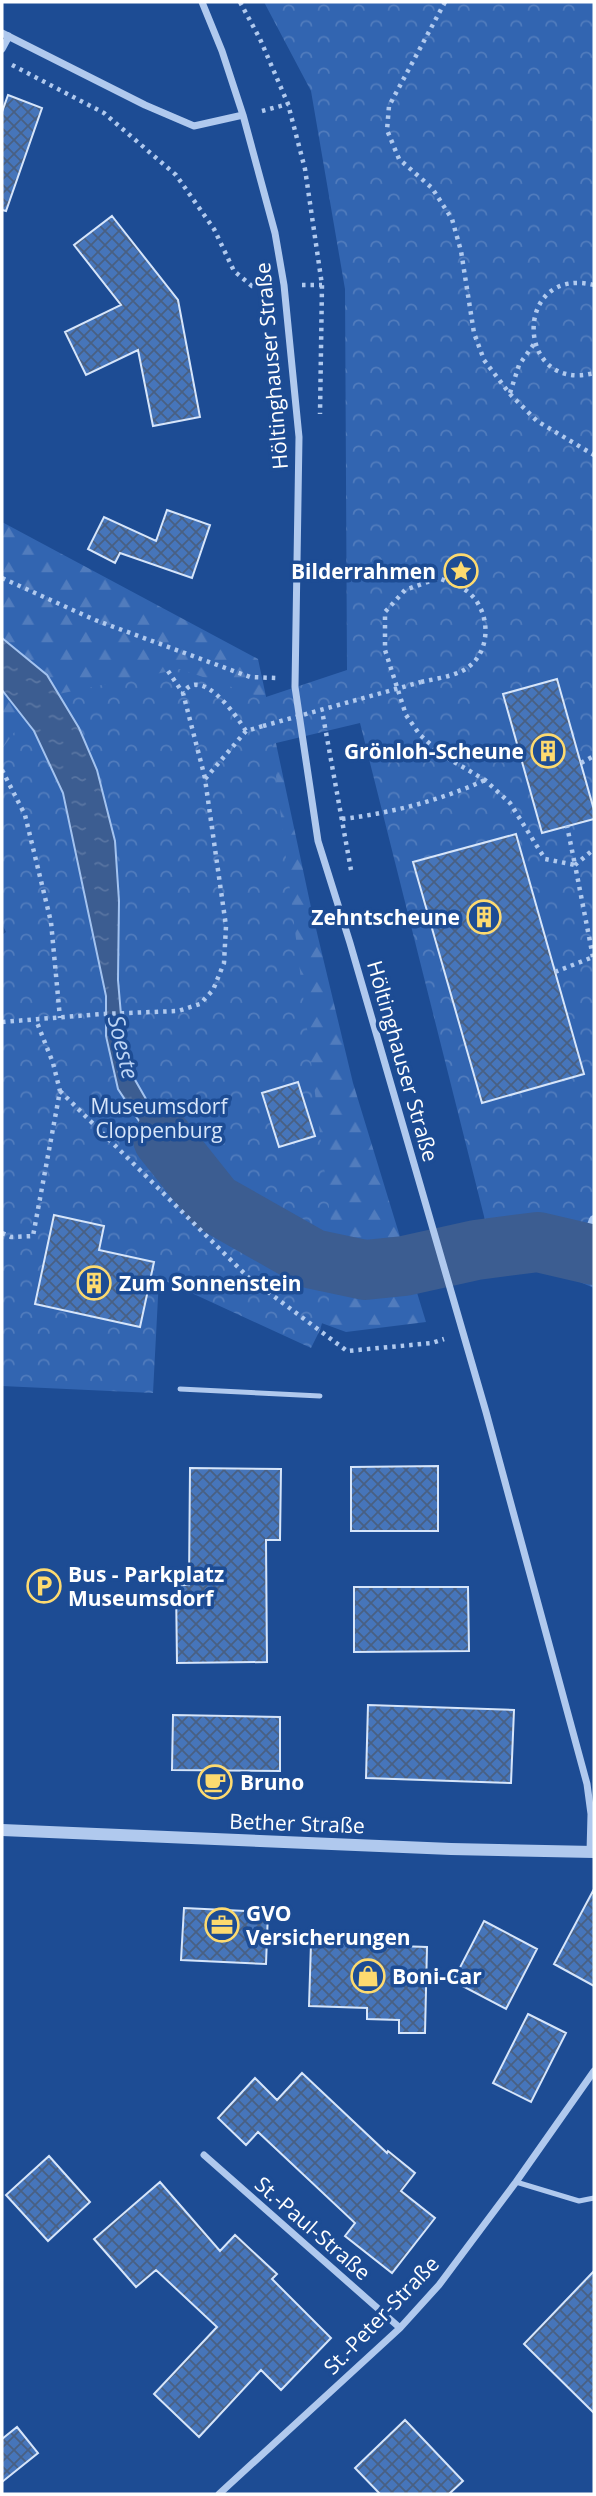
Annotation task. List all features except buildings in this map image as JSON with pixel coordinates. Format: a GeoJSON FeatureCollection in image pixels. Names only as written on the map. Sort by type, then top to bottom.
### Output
{"type":"FeatureCollection","features":[{"type":"Feature","properties":{"kind":"street","name":"Höltinghauser Straße"},"geometry":{"type":"LineString","coordinates":[[202,2],[243,115],[275,233],[284,285],[299,437],[295,680],[318,841],[464,1334],[587,1784],[592,1852]]}},
{"type":"Feature","properties":{"kind":"street"},"geometry":{"type":"LineString","coordinates":[[2,49],[5,35],[145,105],[194,126],[243,115]]}},
{"type":"Feature","properties":{"kind":"street","name":"Bether Straße"},"geometry":{"type":"LineString","coordinates":[[2,1830],[451,1849],[592,1852]]}},
{"type":"Feature","properties":{"kind":"street","name":"St.-Peter-Straße"},"geometry":{"type":"LineString","coordinates":[[219,2494],[400,2328],[439,2285],[594,2071]]}},
{"type":"Feature","properties":{"kind":"street","name":"St.-Paul-Straße"},"geometry":{"type":"LineString","coordinates":[[204,2155],[400,2328]]}},
{"type":"Feature","properties":{"kind":"lane"},"geometry":{"type":"LineString","coordinates":[[180,1388],[320,1396]]}},
{"type":"Feature","properties":{"kind":"lane"},"geometry":{"type":"LineString","coordinates":[[516,2182],[579,2200],[594,2197]]}},
{"type":"Feature","properties":{"kind":"path"},"geometry":{"type":"LineString","coordinates":[[240,2],[260,39],[288,104],[305,169],[322,285],[320,421]]}},
{"type":"Feature","properties":{"kind":"path"},"geometry":{"type":"LineString","coordinates":[[445,2],[389,107],[387,130],[399,159],[432,188],[452,219],[461,251],[474,333],[484,360],[510,394],[537,421],[594,455]]}},
{"type":"Feature","properties":{"kind":"path"},"geometry":{"type":"LineString","coordinates":[[2,59],[104,113],[176,175],[214,229],[234,271],[252,286],[322,285]]}},
{"type":"Feature","properties":{"kind":"path"},"geometry":{"type":"LineString","coordinates":[[594,285],[581,282],[552,290],[541,300],[533,321],[534,344],[542,358],[553,368],[583,376],[594,373]]}},
{"type":"Feature","properties":{"kind":"path"},"geometry":{"type":"LineString","coordinates":[[510,394],[519,365],[534,344]]}},
{"type":"Feature","properties":{"kind":"path"},"geometry":{"type":"LineString","coordinates":[[2,578],[95,620],[250,677],[295,680]]}},
{"type":"Feature","properties":{"kind":"path"},"geometry":{"type":"LineString","coordinates":[[205,779],[246,731],[263,726],[421,682],[464,670],[481,653],[487,631],[482,609],[465,589],[439,578],[405,590],[385,612],[385,650],[406,715],[420,735],[444,756],[485,780],[510,803],[545,859],[575,865]]}},
{"type":"Feature","properties":{"kind":"path"},"geometry":{"type":"LineString","coordinates":[[2,1022],[102,1014],[178,1012],[200,1004],[213,990],[225,963],[226,926],[205,779],[183,693],[168,671]]}},
{"type":"Feature","properties":{"kind":"path"},"geometry":{"type":"LineString","coordinates":[[183,693],[192,684],[204,686],[232,709],[246,731]]}},
{"type":"Feature","properties":{"kind":"path"},"geometry":{"type":"LineString","coordinates":[[320,704],[354,883]]}},
{"type":"Feature","properties":{"kind":"path"},"geometry":{"type":"LineString","coordinates":[[581,763],[594,756]]}},
{"type":"Feature","properties":{"kind":"path"},"geometry":{"type":"LineString","coordinates":[[2,770],[25,815],[51,922],[60,1018]]}},
{"type":"Feature","properties":{"kind":"path"},"geometry":{"type":"LineString","coordinates":[[342,819],[374,815],[446,797],[485,780]]}},
{"type":"Feature","properties":{"kind":"path"},"geometry":{"type":"LineString","coordinates":[[555,972],[594,957],[567,826]]}},
{"type":"Feature","properties":{"kind":"path"},"geometry":{"type":"LineString","coordinates":[[575,865],[594,849]]}},
{"type":"Feature","properties":{"kind":"path"},"geometry":{"type":"LineString","coordinates":[[2,1233],[11,1237],[33,1236],[60,1091],[53,1063],[36,1020]]}},
{"type":"Feature","properties":{"kind":"path"},"geometry":{"type":"LineString","coordinates":[[60,1091],[248,1277],[347,1351],[432,1343],[464,1334]]}},
{"type":"Feature","properties":{"kind":"green space","name":"Museumsdorf Cloppenburg"},"geometry":{"type":"Polygon","coordinates":[[[264,2],[594,2],[594,1288],[491,1244],[360,723],[272,744],[337,1272],[320,1330],[311,1348],[159,1278],[153,1393],[2,1386],[2,935],[6,932],[2,924],[2,749],[39,698],[180,669],[263,698],[347,670],[345,289],[311,91],[264,2]]]}},
{"type":"Feature","properties":{"kind":"green space"},"geometry":{"type":"Polygon","coordinates":[[[2,522],[258,659],[312,912],[353,1083],[426,1322],[346,1332],[215,1284],[2,760],[2,522]]]}},
{"type":"Feature","properties":{"kind":"water"},"geometry":{"type":"Polygon","coordinates":[[[2,638],[47,675],[79,728],[97,770],[115,841],[119,901],[118,980],[123,1038],[134,1078],[162,1127],[214,1203],[186,1178],[139,1121],[118,1089],[106,1036],[106,996],[63,793],[34,731],[2,690],[2,638]]]}},
{"type":"Feature","properties":{"kind":"waterway","name":"Soeste"},"geometry":{"type":"LineString","coordinates":[[163,1139],[214,1203],[313,1259],[365,1270],[404,1266],[476,1250],[538,1242],[594,1255]]}},
{"type":"Feature","properties":{"kind":"waterway"},"geometry":{"type":"LineString","coordinates":[[582,1250],[594,1220]]}},
{"type":"Feature","properties":{"kind":"place","name":"Bilderrahmen"},"geometry":{"type":"Point","coordinates":[461,571]}},
{"type":"Feature","properties":{"kind":"place","name":"Grönloh-Scheune"},"geometry":{"type":"Point","coordinates":[548,751]}},
{"type":"Feature","properties":{"kind":"place","name":"Zehntscheune"},"geometry":{"type":"Point","coordinates":[484,917]}},
{"type":"Feature","properties":{"kind":"place","name":"Zum Sonnenstein"},"geometry":{"type":"Point","coordinates":[94,1283]}},
{"type":"Feature","properties":{"kind":"place","name":"Bus - Parkplatz Museumsdorf"},"geometry":{"type":"Point","coordinates":[44,1586]}},
{"type":"Feature","properties":{"kind":"place","name":"Bruno"},"geometry":{"type":"Point","coordinates":[215,1782]}},
{"type":"Feature","properties":{"kind":"place","name":"GVO Versicherungen"},"geometry":{"type":"Point","coordinates":[222,1925]}},
{"type":"Feature","properties":{"kind":"place","name":"Boni-Car"},"geometry":{"type":"Point","coordinates":[368,1976]}}]}
